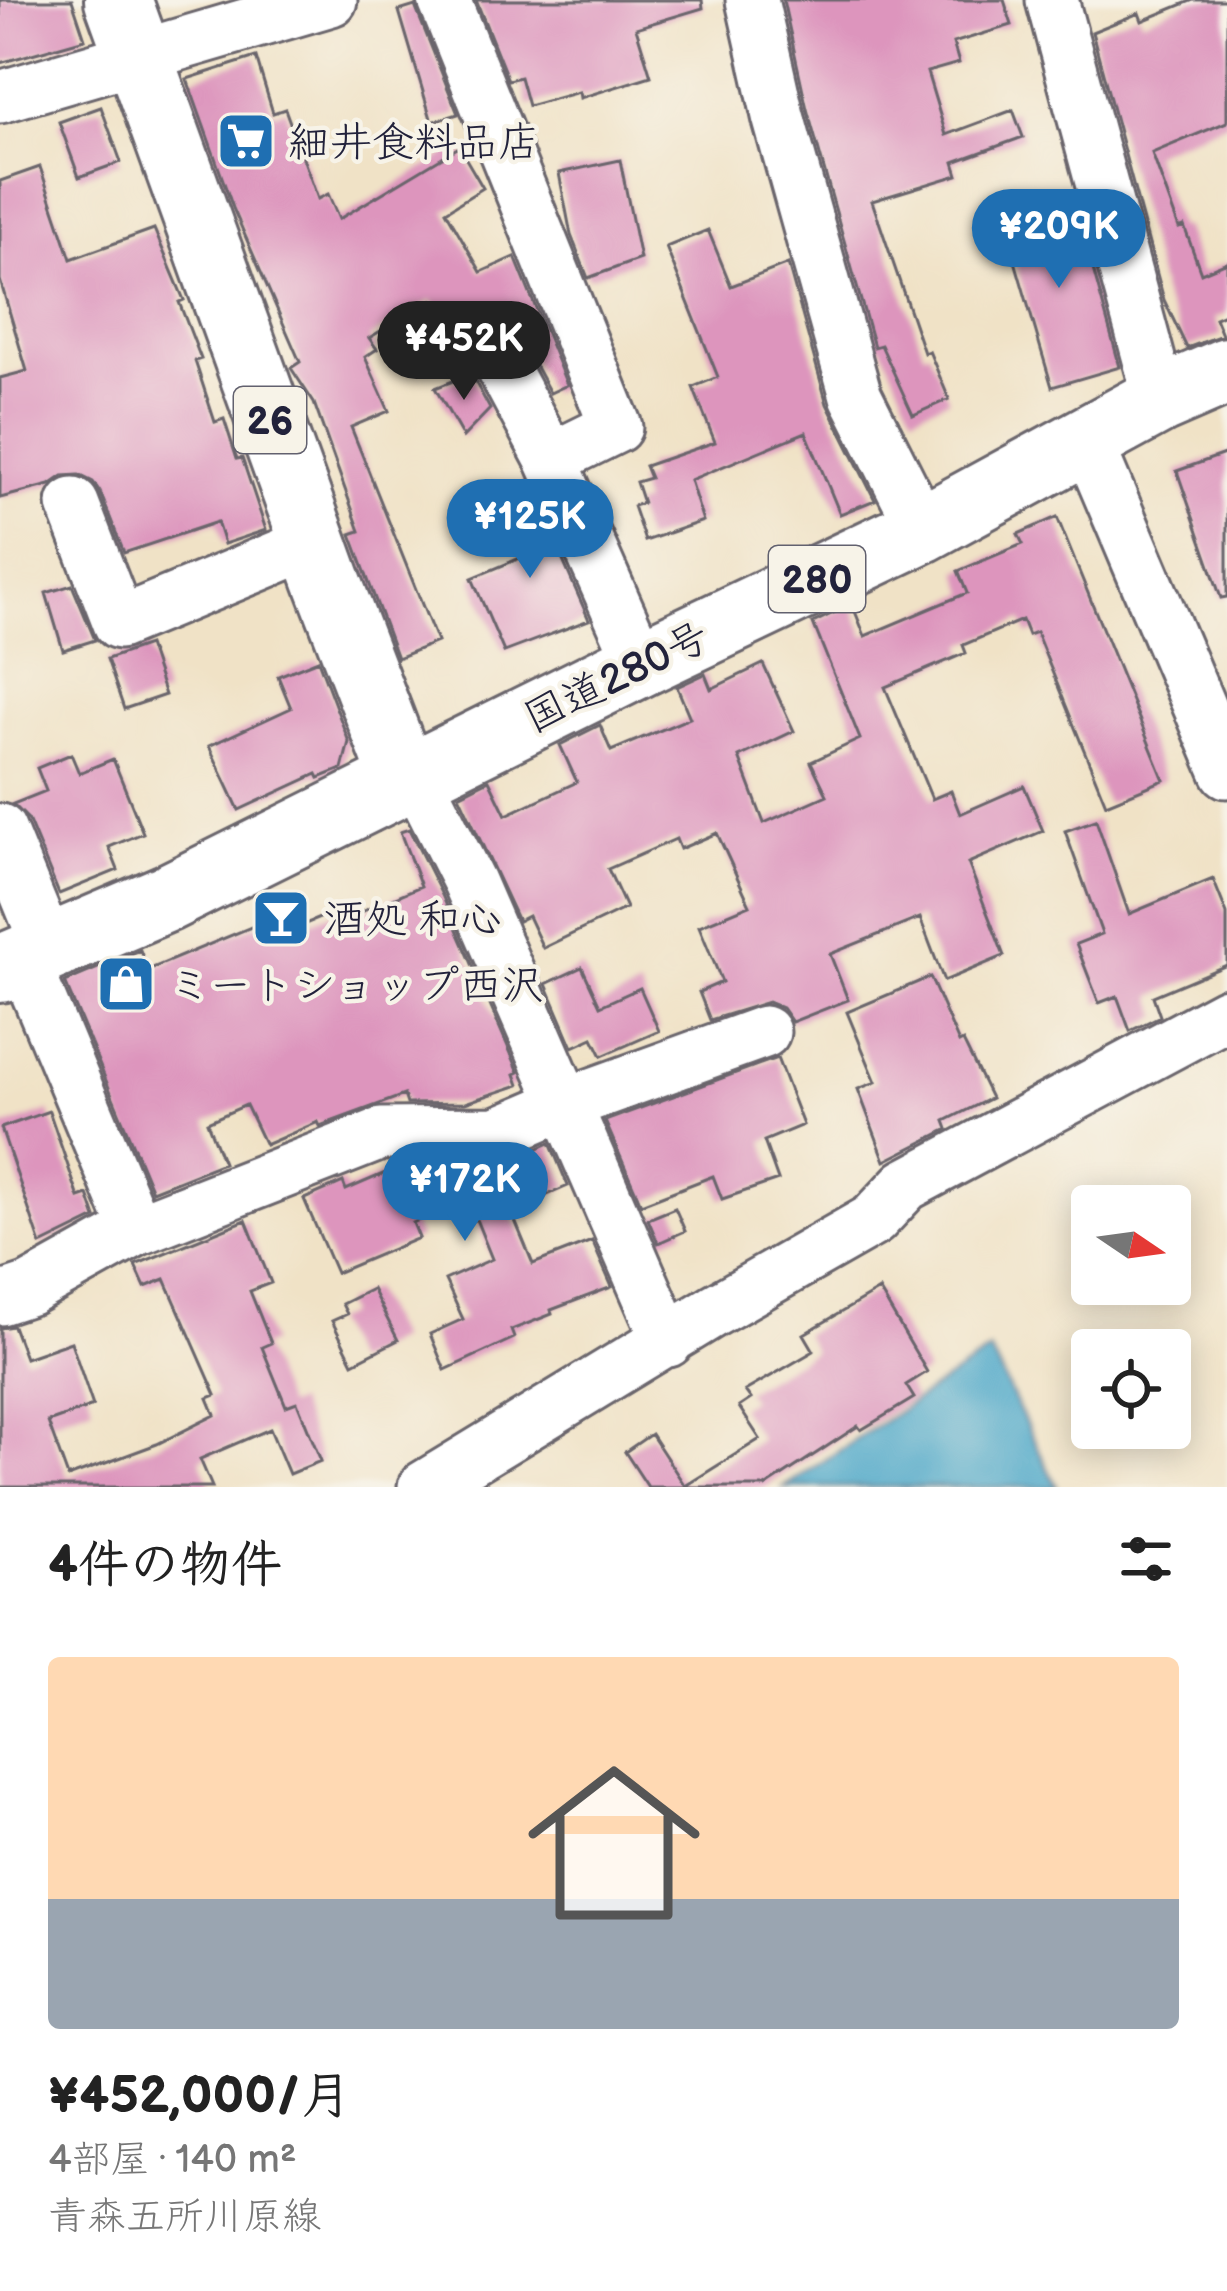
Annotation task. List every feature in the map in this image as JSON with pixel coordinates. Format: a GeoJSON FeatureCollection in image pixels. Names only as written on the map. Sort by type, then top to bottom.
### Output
{"type":"FeatureCollection","features":[{"type":"Feature","properties":{"kind":"main road","name":"26"},"geometry":{"type":"LineString","coordinates":[[128,28],[314,542],[410,778]]}},
{"type":"Feature","properties":{"kind":"main road","name":"国道280号"},"geometry":{"type":"LineString","coordinates":[[24,959],[166,898],[923,529],[1160,400],[1227,371]]}},
{"type":"Feature","properties":{"kind":"street"},"geometry":{"type":"LineString","coordinates":[[0,97],[128,28],[331,0]]}},
{"type":"Feature","properties":{"kind":"street"},"geometry":{"type":"LineString","coordinates":[[444,0],[616,427],[551,460]]}},
{"type":"Feature","properties":{"kind":"street"},"geometry":{"type":"LineString","coordinates":[[752,0],[778,116],[856,396],[923,529]]}},
{"type":"Feature","properties":{"kind":"street"},"geometry":{"type":"LineString","coordinates":[[1052,0],[1160,400]]}},
{"type":"Feature","properties":{"kind":"street"},"geometry":{"type":"LineString","coordinates":[[496,356],[551,460],[641,663]]}},
{"type":"Feature","properties":{"kind":"street"},"geometry":{"type":"LineString","coordinates":[[1086,439],[1227,772]]}},
{"type":"Feature","properties":{"kind":"street"},"geometry":{"type":"LineString","coordinates":[[73,504],[119,622],[314,542]]}},
{"type":"Feature","properties":{"kind":"street"},"geometry":{"type":"LineString","coordinates":[[410,778],[469,882],[668,1340]]}},
{"type":"Feature","properties":{"kind":"street"},"geometry":{"type":"LineString","coordinates":[[0,830],[24,959],[136,1230]]}},
{"type":"Feature","properties":{"kind":"street"},"geometry":{"type":"LineString","coordinates":[[424,1487],[715,1310],[862,1227],[905,1185],[1227,1014]]}},
{"type":"Feature","properties":{"kind":"street"},"geometry":{"type":"LineString","coordinates":[[0,1299],[31,1289],[136,1230],[382,1134],[497,1133],[764,1032]]}},
{"type":"Feature","properties":{"kind":"water"},"geometry":{"type":"Polygon","coordinates":[[[990,1351],[1057,1487],[784,1487],[990,1351]]]}},
{"type":"Feature","properties":{"kind":"building"},"geometry":{"type":"Polygon","coordinates":[[[0,0],[72,0],[85,39],[0,63],[0,0]]]}},
{"type":"Feature","properties":{"kind":"building"},"geometry":{"type":"Polygon","coordinates":[[[476,0],[702,0],[703,8],[636,28],[651,76],[580,98],[579,92],[528,106],[520,77],[508,80],[476,0]]]}},
{"type":"Feature","properties":{"kind":"building"},"geometry":{"type":"Polygon","coordinates":[[[783,0],[1004,0],[1012,25],[953,43],[959,63],[927,72],[946,135],[1013,110],[1023,137],[954,162],[958,175],[872,201],[924,353],[929,351],[949,399],[913,415],[881,345],[874,347],[807,109],[783,0]]]}},
{"type":"Feature","properties":{"kind":"building"},"geometry":{"type":"Polygon","coordinates":[[[1193,0],[1227,0],[1227,122],[1152,153],[1201,273],[1227,262],[1227,313],[1215,318],[1222,335],[1187,348],[1164,300],[1092,32],[1139,13],[1142,21],[1193,0]]]}},
{"type":"Feature","properties":{"kind":"building"},"geometry":{"type":"Polygon","coordinates":[[[415,6],[458,114],[432,122],[399,11],[415,6]]]}},
{"type":"Feature","properties":{"kind":"building"},"geometry":{"type":"Polygon","coordinates":[[[256,57],[273,113],[285,109],[318,199],[328,194],[339,219],[459,147],[483,188],[446,211],[481,272],[515,257],[567,385],[550,393],[522,341],[513,331],[498,326],[483,329],[471,339],[466,358],[432,300],[369,338],[377,349],[365,357],[389,411],[351,427],[437,642],[397,658],[351,534],[360,531],[314,403],[291,368],[300,362],[233,208],[187,79],[256,57]]]}},
{"type":"Feature","properties":{"kind":"building"},"geometry":{"type":"Polygon","coordinates":[[[101,107],[121,162],[79,177],[59,122],[101,107]]]}},
{"type":"Feature","properties":{"kind":"building"},"geometry":{"type":"Polygon","coordinates":[[[620,160],[640,259],[588,278],[571,235],[559,173],[620,160]]]}},
{"type":"Feature","properties":{"kind":"building"},"geometry":{"type":"Polygon","coordinates":[[[40,167],[71,259],[154,229],[184,300],[179,302],[201,359],[195,361],[215,422],[224,419],[266,530],[224,544],[217,522],[124,553],[100,492],[79,475],[0,498],[0,378],[27,371],[0,280],[0,181],[40,167]]]}},
{"type":"Feature","properties":{"kind":"building"},"geometry":{"type":"Polygon","coordinates":[[[1062,198],[1073,236],[1083,233],[1120,367],[1052,387],[1013,254],[1003,257],[992,218],[1062,198]]]}},
{"type":"Feature","properties":{"kind":"building"},"geometry":{"type":"Polygon","coordinates":[[[708,230],[731,286],[788,264],[827,404],[875,500],[840,514],[806,432],[690,480],[703,521],[645,541],[633,506],[643,503],[636,482],[650,478],[645,466],[715,442],[693,387],[718,377],[666,247],[708,230]]]}},
{"type":"Feature","properties":{"kind":"building"},"geometry":{"type":"Polygon","coordinates":[[[471,374],[490,409],[463,437],[435,388],[471,374]]]}},
{"type":"Feature","properties":{"kind":"building"},"geometry":{"type":"Polygon","coordinates":[[[1227,453],[1227,597],[1221,598],[1177,471],[1227,453]]]}},
{"type":"Feature","properties":{"kind":"building"},"geometry":{"type":"Polygon","coordinates":[[[528,481],[589,620],[504,652],[472,578],[530,554],[498,498],[528,481]]]}},
{"type":"Feature","properties":{"kind":"building"},"geometry":{"type":"Polygon","coordinates":[[[1057,517],[1164,780],[1106,804],[1036,632],[1028,635],[1022,620],[963,645],[966,653],[885,687],[932,799],[951,791],[960,814],[1024,786],[1043,831],[968,863],[1004,956],[944,981],[920,918],[830,954],[848,1000],[792,1022],[782,1008],[768,1002],[710,1020],[699,992],[722,982],[699,926],[750,905],[717,833],[680,849],[676,839],[608,869],[626,908],[543,948],[528,916],[518,921],[459,795],[489,780],[506,815],[577,782],[560,745],[600,725],[611,751],[690,718],[677,687],[705,674],[711,689],[763,664],[794,731],[739,757],[764,823],[827,795],[811,762],[860,739],[813,623],[852,604],[865,636],[967,593],[958,571],[1023,544],[1018,534],[1057,517]]]}},
{"type":"Feature","properties":{"kind":"building"},"geometry":{"type":"Polygon","coordinates":[[[72,585],[95,640],[63,650],[46,593],[72,585]]]}},
{"type":"Feature","properties":{"kind":"building"},"geometry":{"type":"Polygon","coordinates":[[[148,645],[165,695],[124,709],[107,659],[148,645]]]}},
{"type":"Feature","properties":{"kind":"building"},"geometry":{"type":"Polygon","coordinates":[[[318,660],[349,742],[342,769],[319,778],[317,774],[239,810],[209,746],[291,708],[278,676],[318,660]]]}},
{"type":"Feature","properties":{"kind":"building"},"geometry":{"type":"Polygon","coordinates":[[[71,754],[79,773],[113,759],[143,833],[109,847],[118,870],[59,894],[28,819],[13,804],[46,791],[37,768],[71,754]]]}},
{"type":"Feature","properties":{"kind":"building"},"geometry":{"type":"Polygon","coordinates":[[[1096,820],[1129,914],[1213,879],[1227,914],[1227,965],[1153,996],[1160,1016],[1130,1031],[1117,996],[1099,1003],[1076,944],[1102,934],[1065,831],[1096,820]]]}},
{"type":"Feature","properties":{"kind":"building"},"geometry":{"type":"Polygon","coordinates":[[[409,829],[519,1072],[515,1074],[519,1085],[465,1103],[407,1104],[404,1095],[320,1126],[318,1122],[265,1145],[246,1105],[207,1122],[223,1163],[152,1191],[65,982],[140,950],[148,970],[275,917],[281,934],[334,912],[338,922],[421,886],[400,832],[409,829]]]}},
{"type":"Feature","properties":{"kind":"building"},"geometry":{"type":"Polygon","coordinates":[[[582,967],[600,1006],[640,988],[659,1031],[602,1056],[593,1038],[573,1047],[546,984],[582,967]]]}},
{"type":"Feature","properties":{"kind":"building"},"geometry":{"type":"Polygon","coordinates":[[[930,977],[959,1043],[963,1041],[991,1098],[945,1121],[948,1129],[885,1161],[858,1089],[876,1082],[847,1012],[930,977]]]}},
{"type":"Feature","properties":{"kind":"building"},"geometry":{"type":"Polygon","coordinates":[[[777,1058],[803,1125],[764,1141],[778,1180],[722,1199],[713,1176],[641,1204],[605,1121],[777,1058]]]}},
{"type":"Feature","properties":{"kind":"building"},"geometry":{"type":"Polygon","coordinates":[[[49,1111],[79,1198],[88,1195],[96,1218],[41,1245],[1,1128],[49,1111]]]}},
{"type":"Feature","properties":{"kind":"building"},"geometry":{"type":"Polygon","coordinates":[[[550,1143],[568,1186],[511,1211],[533,1264],[592,1241],[612,1287],[551,1310],[552,1314],[511,1330],[514,1338],[445,1370],[430,1334],[463,1319],[445,1280],[492,1259],[467,1197],[413,1223],[419,1238],[336,1273],[304,1199],[343,1182],[346,1190],[406,1164],[424,1164],[432,1182],[478,1163],[509,1161],[550,1143]]]}},
{"type":"Feature","properties":{"kind":"building"},"geometry":{"type":"Polygon","coordinates":[[[675,1208],[685,1231],[658,1243],[648,1219],[675,1208]]]}},
{"type":"Feature","properties":{"kind":"building"},"geometry":{"type":"Polygon","coordinates":[[[246,1220],[271,1283],[250,1291],[271,1343],[262,1347],[286,1406],[297,1402],[321,1461],[289,1474],[270,1429],[200,1459],[212,1487],[0,1487],[0,1328],[13,1326],[25,1358],[71,1342],[93,1406],[48,1422],[68,1477],[157,1444],[215,1415],[208,1398],[216,1395],[165,1279],[145,1287],[135,1265],[246,1220]]]}},
{"type":"Feature","properties":{"kind":"building"},"geometry":{"type":"Polygon","coordinates":[[[372,1289],[398,1340],[353,1363],[332,1321],[347,1314],[342,1304],[372,1289]]]}},
{"type":"Feature","properties":{"kind":"building"},"geometry":{"type":"Polygon","coordinates":[[[879,1290],[927,1372],[906,1385],[914,1398],[861,1430],[858,1426],[765,1487],[648,1487],[625,1452],[651,1434],[685,1486],[760,1439],[739,1407],[751,1399],[745,1391],[814,1351],[804,1334],[879,1290]]]}},
{"type":"Feature","properties":{"kind":"place","name":"細井食料品店"},"geometry":{"type":"Point","coordinates":[246,141]}},
{"type":"Feature","properties":{"kind":"place","name":"酒処 和心"},"geometry":{"type":"Point","coordinates":[281,918]}},
{"type":"Feature","properties":{"kind":"place","name":"ミートショップ西沢"},"geometry":{"type":"Point","coordinates":[126,984]}}]}
